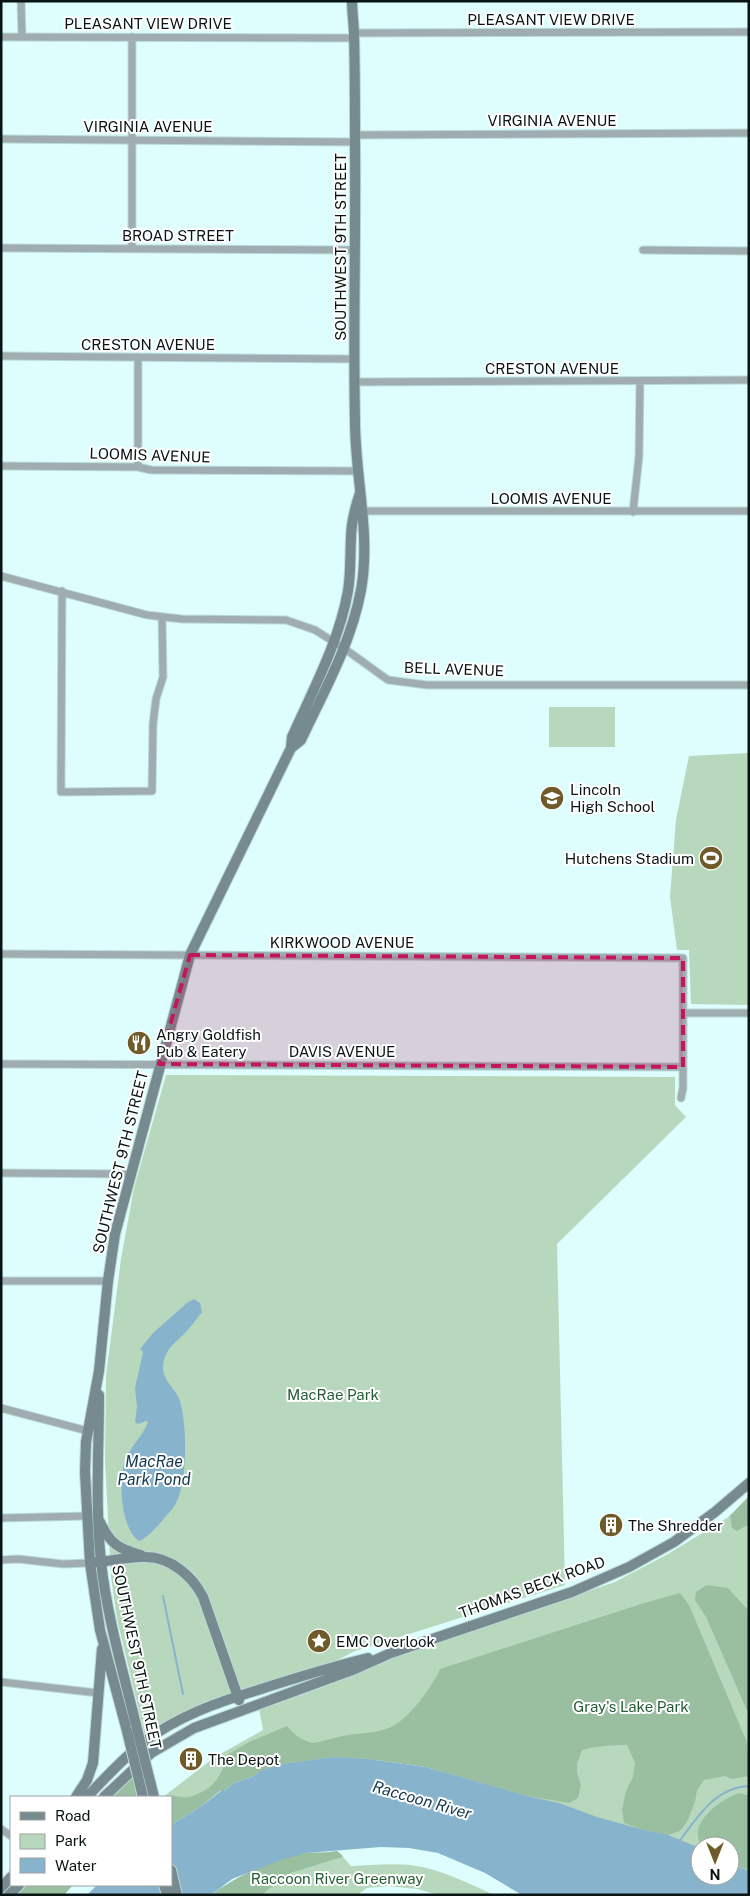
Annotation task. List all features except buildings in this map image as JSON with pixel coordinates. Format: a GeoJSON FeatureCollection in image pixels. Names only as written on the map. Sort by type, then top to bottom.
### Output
{"type":"FeatureCollection","features":[{"type":"Feature","properties":{"kind":"main road","name":"SOUTHWEST 9TH STREET"},"geometry":{"type":"LineString","coordinates":[[291,748],[301,740],[345,649],[355,618],[361,589],[364,559],[359,511],[360,493],[355,423],[355,138],[352,1]]}},
{"type":"Feature","properties":{"kind":"main road","name":"SOUTHWEST 9TH STREET"},"geometry":{"type":"LineString","coordinates":[[154,1796],[102,1640],[90,1563],[85,1472],[88,1431],[99,1371],[108,1281],[115,1234],[190,954],[291,748],[292,737],[334,642],[348,590],[351,536],[359,511]]}},
{"type":"Feature","properties":{"kind":"main road","name":"SOUTHWEST 9TH STREET"},"geometry":{"type":"LineString","coordinates":[[99,1371],[98,1500],[101,1562],[143,1796]]}},
{"type":"Feature","properties":{"kind":"main road","name":"THOMAS BECK ROAD"},"geometry":{"type":"LineString","coordinates":[[88,1796],[124,1758],[145,1741],[192,1713],[302,1676],[391,1653],[572,1592],[629,1567],[674,1542],[715,1512],[749,1483]]}},
{"type":"Feature","properties":{"kind":"main road"},"geometry":{"type":"LineString","coordinates":[[98,1500],[98,1519],[106,1536],[125,1550],[168,1562],[180,1570],[199,1588],[243,1709]]}},
{"type":"Feature","properties":{"kind":"main road"},"geometry":{"type":"LineString","coordinates":[[90,1563],[147,1556]]}},
{"type":"Feature","properties":{"kind":"main road"},"geometry":{"type":"LineString","coordinates":[[77,1796],[87,1780],[96,1744],[102,1640]]}},
{"type":"Feature","properties":{"kind":"main road","name":"THOMAS BECK ROAD"},"geometry":{"type":"LineString","coordinates":[[105,1796],[141,1762],[173,1739],[202,1724],[355,1669],[391,1653]]}},
{"type":"Feature","properties":{"kind":"main road"},"geometry":{"type":"LineString","coordinates":[[172,1874],[177,1895]]}},
{"type":"Feature","properties":{"kind":"main road"},"geometry":{"type":"LineString","coordinates":[[1,1888],[10,1878]]}},
{"type":"Feature","properties":{"kind":"main road"},"geometry":{"type":"LineString","coordinates":[[9,1895],[18,1886]]}},
{"type":"Feature","properties":{"kind":"street"},"geometry":{"type":"LineString","coordinates":[[21,1],[22,37]]}},
{"type":"Feature","properties":{"kind":"street","name":"PLEASANT VIEW DRIVE"},"geometry":{"type":"LineString","coordinates":[[1,36],[132,37],[749,32]]}},
{"type":"Feature","properties":{"kind":"street"},"geometry":{"type":"LineString","coordinates":[[132,37],[132,248]]}},
{"type":"Feature","properties":{"kind":"street","name":"VIRGINIA AVENUE"},"geometry":{"type":"LineString","coordinates":[[1,139],[132,140],[749,133]]}},
{"type":"Feature","properties":{"kind":"street","name":"BROAD STREET"},"geometry":{"type":"LineString","coordinates":[[1,248],[355,250]]}},
{"type":"Feature","properties":{"kind":"street"},"geometry":{"type":"LineString","coordinates":[[643,250],[749,251]]}},
{"type":"Feature","properties":{"kind":"street","name":"CRESTON AVENUE"},"geometry":{"type":"LineString","coordinates":[[1,356],[355,359]]}},
{"type":"Feature","properties":{"kind":"street"},"geometry":{"type":"LineString","coordinates":[[138,357],[138,467]]}},
{"type":"Feature","properties":{"kind":"street","name":"CRESTON AVENUE"},"geometry":{"type":"LineString","coordinates":[[355,382],[749,380]]}},
{"type":"Feature","properties":{"kind":"street"},"geometry":{"type":"LineString","coordinates":[[633,512],[639,456],[640,381]]}},
{"type":"Feature","properties":{"kind":"street","name":"LOOMIS AVENUE"},"geometry":{"type":"LineString","coordinates":[[1,466],[138,467],[151,470],[358,470]]}},
{"type":"Feature","properties":{"kind":"street","name":"LOOMIS AVENUE"},"geometry":{"type":"LineString","coordinates":[[359,511],[749,511]]}},
{"type":"Feature","properties":{"kind":"street","name":"BELL AVENUE"},"geometry":{"type":"LineString","coordinates":[[1,576],[162,617],[275,618],[306,626],[345,649],[388,680],[426,685],[749,685]]}},
{"type":"Feature","properties":{"kind":"street"},"geometry":{"type":"LineString","coordinates":[[62,591],[61,792],[152,791],[153,724],[156,699],[162,677],[162,617]]}},
{"type":"Feature","properties":{"kind":"street","name":"KIRKWOOD AVENUE"},"geometry":{"type":"LineString","coordinates":[[1,954],[683,958],[683,1013]]}},
{"type":"Feature","properties":{"kind":"street"},"geometry":{"type":"LineString","coordinates":[[681,1098],[683,1013],[749,1013]]}},
{"type":"Feature","properties":{"kind":"street","name":"DAVIS AVENUE"},"geometry":{"type":"LineString","coordinates":[[1,1064],[683,1067]]}},
{"type":"Feature","properties":{"kind":"street"},"geometry":{"type":"LineString","coordinates":[[1,1173],[130,1174]]}},
{"type":"Feature","properties":{"kind":"street"},"geometry":{"type":"LineString","coordinates":[[1,1281],[108,1281]]}},
{"type":"Feature","properties":{"kind":"street"},"geometry":{"type":"LineString","coordinates":[[1,1408],[88,1431]]}},
{"type":"Feature","properties":{"kind":"street"},"geometry":{"type":"LineString","coordinates":[[1,1518],[87,1516]]}},
{"type":"Feature","properties":{"kind":"street"},"geometry":{"type":"LineString","coordinates":[[1,1560],[18,1559],[63,1564],[90,1563]]}},
{"type":"Feature","properties":{"kind":"street"},"geometry":{"type":"LineString","coordinates":[[1,1682],[98,1693]]}},
{"type":"Feature","properties":{"kind":"highlighted area"},"geometry":{"type":"Polygon","coordinates":[[[190,955],[683,958],[683,1067],[159,1064],[190,955]]]}},
{"type":"Feature","properties":{"kind":"green space"},"geometry":{"type":"Polygon","coordinates":[[[549,707],[615,707],[615,747],[549,747],[549,707]]]}},
{"type":"Feature","properties":{"kind":"green space","name":"Hutchens Stadium"},"geometry":{"type":"Polygon","coordinates":[[[749,753],[749,1005],[691,1004],[689,950],[677,950],[670,897],[676,820],[689,756],[749,753]]]}},
{"type":"Feature","properties":{"kind":"green space","name":"MacRae Park"},"geometry":{"type":"Polygon","coordinates":[[[166,1075],[675,1077],[675,1105],[686,1117],[557,1244],[565,1585],[355,1651],[328,1665],[145,1736],[117,1619],[111,1577],[105,1461],[106,1376],[121,1259],[134,1188],[166,1075]]]}},
{"type":"Feature","properties":{"kind":"green space"},"geometry":{"type":"Polygon","coordinates":[[[749,1496],[749,1524],[737,1531],[732,1528],[730,1516],[749,1496]]]}},
{"type":"Feature","properties":{"kind":"green space","name":"Gray's Lake Park"},"geometry":{"type":"Polygon","coordinates":[[[749,1497],[749,1868],[740,1858],[740,1836],[690,1836],[690,1846],[575,1814],[399,1758],[246,1774],[172,1820],[172,1796],[164,1796],[215,1757],[263,1730],[259,1708],[265,1708],[331,1684],[384,1661],[615,1582],[668,1554],[727,1518],[749,1497]]]}},
{"type":"Feature","properties":{"kind":"green space"},"geometry":{"type":"Polygon","coordinates":[[[707,1585],[728,1588],[749,1611],[749,1715],[706,1617],[695,1600],[696,1592],[707,1585]]]}},
{"type":"Feature","properties":{"kind":"green space","name":"Gray's Lake Park"},"geometry":{"type":"Polygon","coordinates":[[[680,1593],[689,1605],[746,1740],[749,1752],[749,1776],[732,1779],[725,1776],[704,1780],[697,1790],[695,1802],[687,1822],[680,1831],[668,1835],[624,1823],[622,1810],[626,1791],[633,1777],[635,1763],[627,1745],[604,1746],[582,1750],[577,1764],[577,1773],[581,1785],[578,1798],[569,1803],[527,1796],[426,1767],[368,1759],[335,1757],[282,1764],[262,1770],[252,1777],[234,1783],[224,1791],[220,1791],[200,1807],[172,1824],[172,1796],[186,1797],[210,1787],[219,1776],[227,1755],[249,1742],[287,1726],[298,1737],[313,1743],[388,1728],[400,1721],[414,1708],[432,1684],[440,1669],[680,1593]]]}},
{"type":"Feature","properties":{"kind":"green space"},"geometry":{"type":"Polygon","coordinates":[[[134,1776],[138,1792],[136,1796],[112,1796],[134,1776]]]}},
{"type":"Feature","properties":{"kind":"green space"},"geometry":{"type":"Polygon","coordinates":[[[740,1793],[749,1796],[749,1871],[740,1868],[740,1836],[698,1836],[700,1824],[704,1818],[714,1807],[740,1793]]]}},
{"type":"Feature","properties":{"kind":"green space"},"geometry":{"type":"Polygon","coordinates":[[[337,1851],[343,1857],[291,1873],[262,1895],[211,1895],[244,1875],[281,1859],[306,1853],[337,1851]]]}},
{"type":"Feature","properties":{"kind":"green space","name":"Raccoon River Greenway"},"geometry":{"type":"Polygon","coordinates":[[[343,1857],[351,1866],[396,1864],[431,1869],[450,1875],[495,1895],[439,1895],[417,1889],[388,1886],[367,1888],[357,1895],[262,1895],[291,1873],[343,1857]]]}},
{"type":"Feature","properties":{"kind":"green space"},"geometry":{"type":"Polygon","coordinates":[[[26,1886],[72,1886],[64,1895],[17,1895],[26,1886]]]}},
{"type":"Feature","properties":{"kind":"water","name":"MacRae Park Pond"},"geometry":{"type":"Polygon","coordinates":[[[194,1299],[200,1303],[202,1312],[170,1348],[165,1356],[163,1367],[166,1378],[178,1396],[182,1411],[185,1438],[183,1482],[180,1494],[173,1508],[151,1532],[139,1541],[133,1535],[124,1514],[122,1478],[126,1458],[148,1422],[138,1424],[135,1422],[137,1406],[135,1388],[143,1352],[140,1349],[153,1333],[194,1299]]]}},
{"type":"Feature","properties":{"kind":"water","name":"Raccoon River"},"geometry":{"type":"Polygon","coordinates":[[[335,1757],[368,1759],[426,1767],[527,1796],[559,1803],[597,1817],[668,1835],[690,1844],[690,1886],[740,1886],[740,1868],[749,1871],[749,1895],[522,1895],[485,1873],[438,1853],[409,1848],[381,1847],[306,1853],[281,1860],[232,1879],[211,1895],[87,1895],[96,1886],[172,1886],[172,1824],[234,1783],[252,1777],[262,1770],[282,1764],[335,1757]]]}},
{"type":"Feature","properties":{"kind":"waterway"},"geometry":{"type":"LineString","coordinates":[[163,1596],[183,1694]]}},
{"type":"Feature","properties":{"kind":"waterway"},"geometry":{"type":"LineString","coordinates":[[678,1843],[708,1805],[726,1792],[749,1786]]}},
{"type":"Feature","properties":{"kind":"place","name":"Lincoln High School"},"geometry":{"type":"Point","coordinates":[552,798]}},
{"type":"Feature","properties":{"kind":"place","name":"Hutchens Stadium"},"geometry":{"type":"Point","coordinates":[711,858]}},
{"type":"Feature","properties":{"kind":"place","name":"Angry Goldfish Pub & Eatery"},"geometry":{"type":"Point","coordinates":[139,1043]}},
{"type":"Feature","properties":{"kind":"place","name":"The Shredder"},"geometry":{"type":"Point","coordinates":[611,1525]}},
{"type":"Feature","properties":{"kind":"place","name":"EMC Overlook"},"geometry":{"type":"Point","coordinates":[319,1641]}},
{"type":"Feature","properties":{"kind":"place","name":"The Depot"},"geometry":{"type":"Point","coordinates":[191,1759]}}]}
